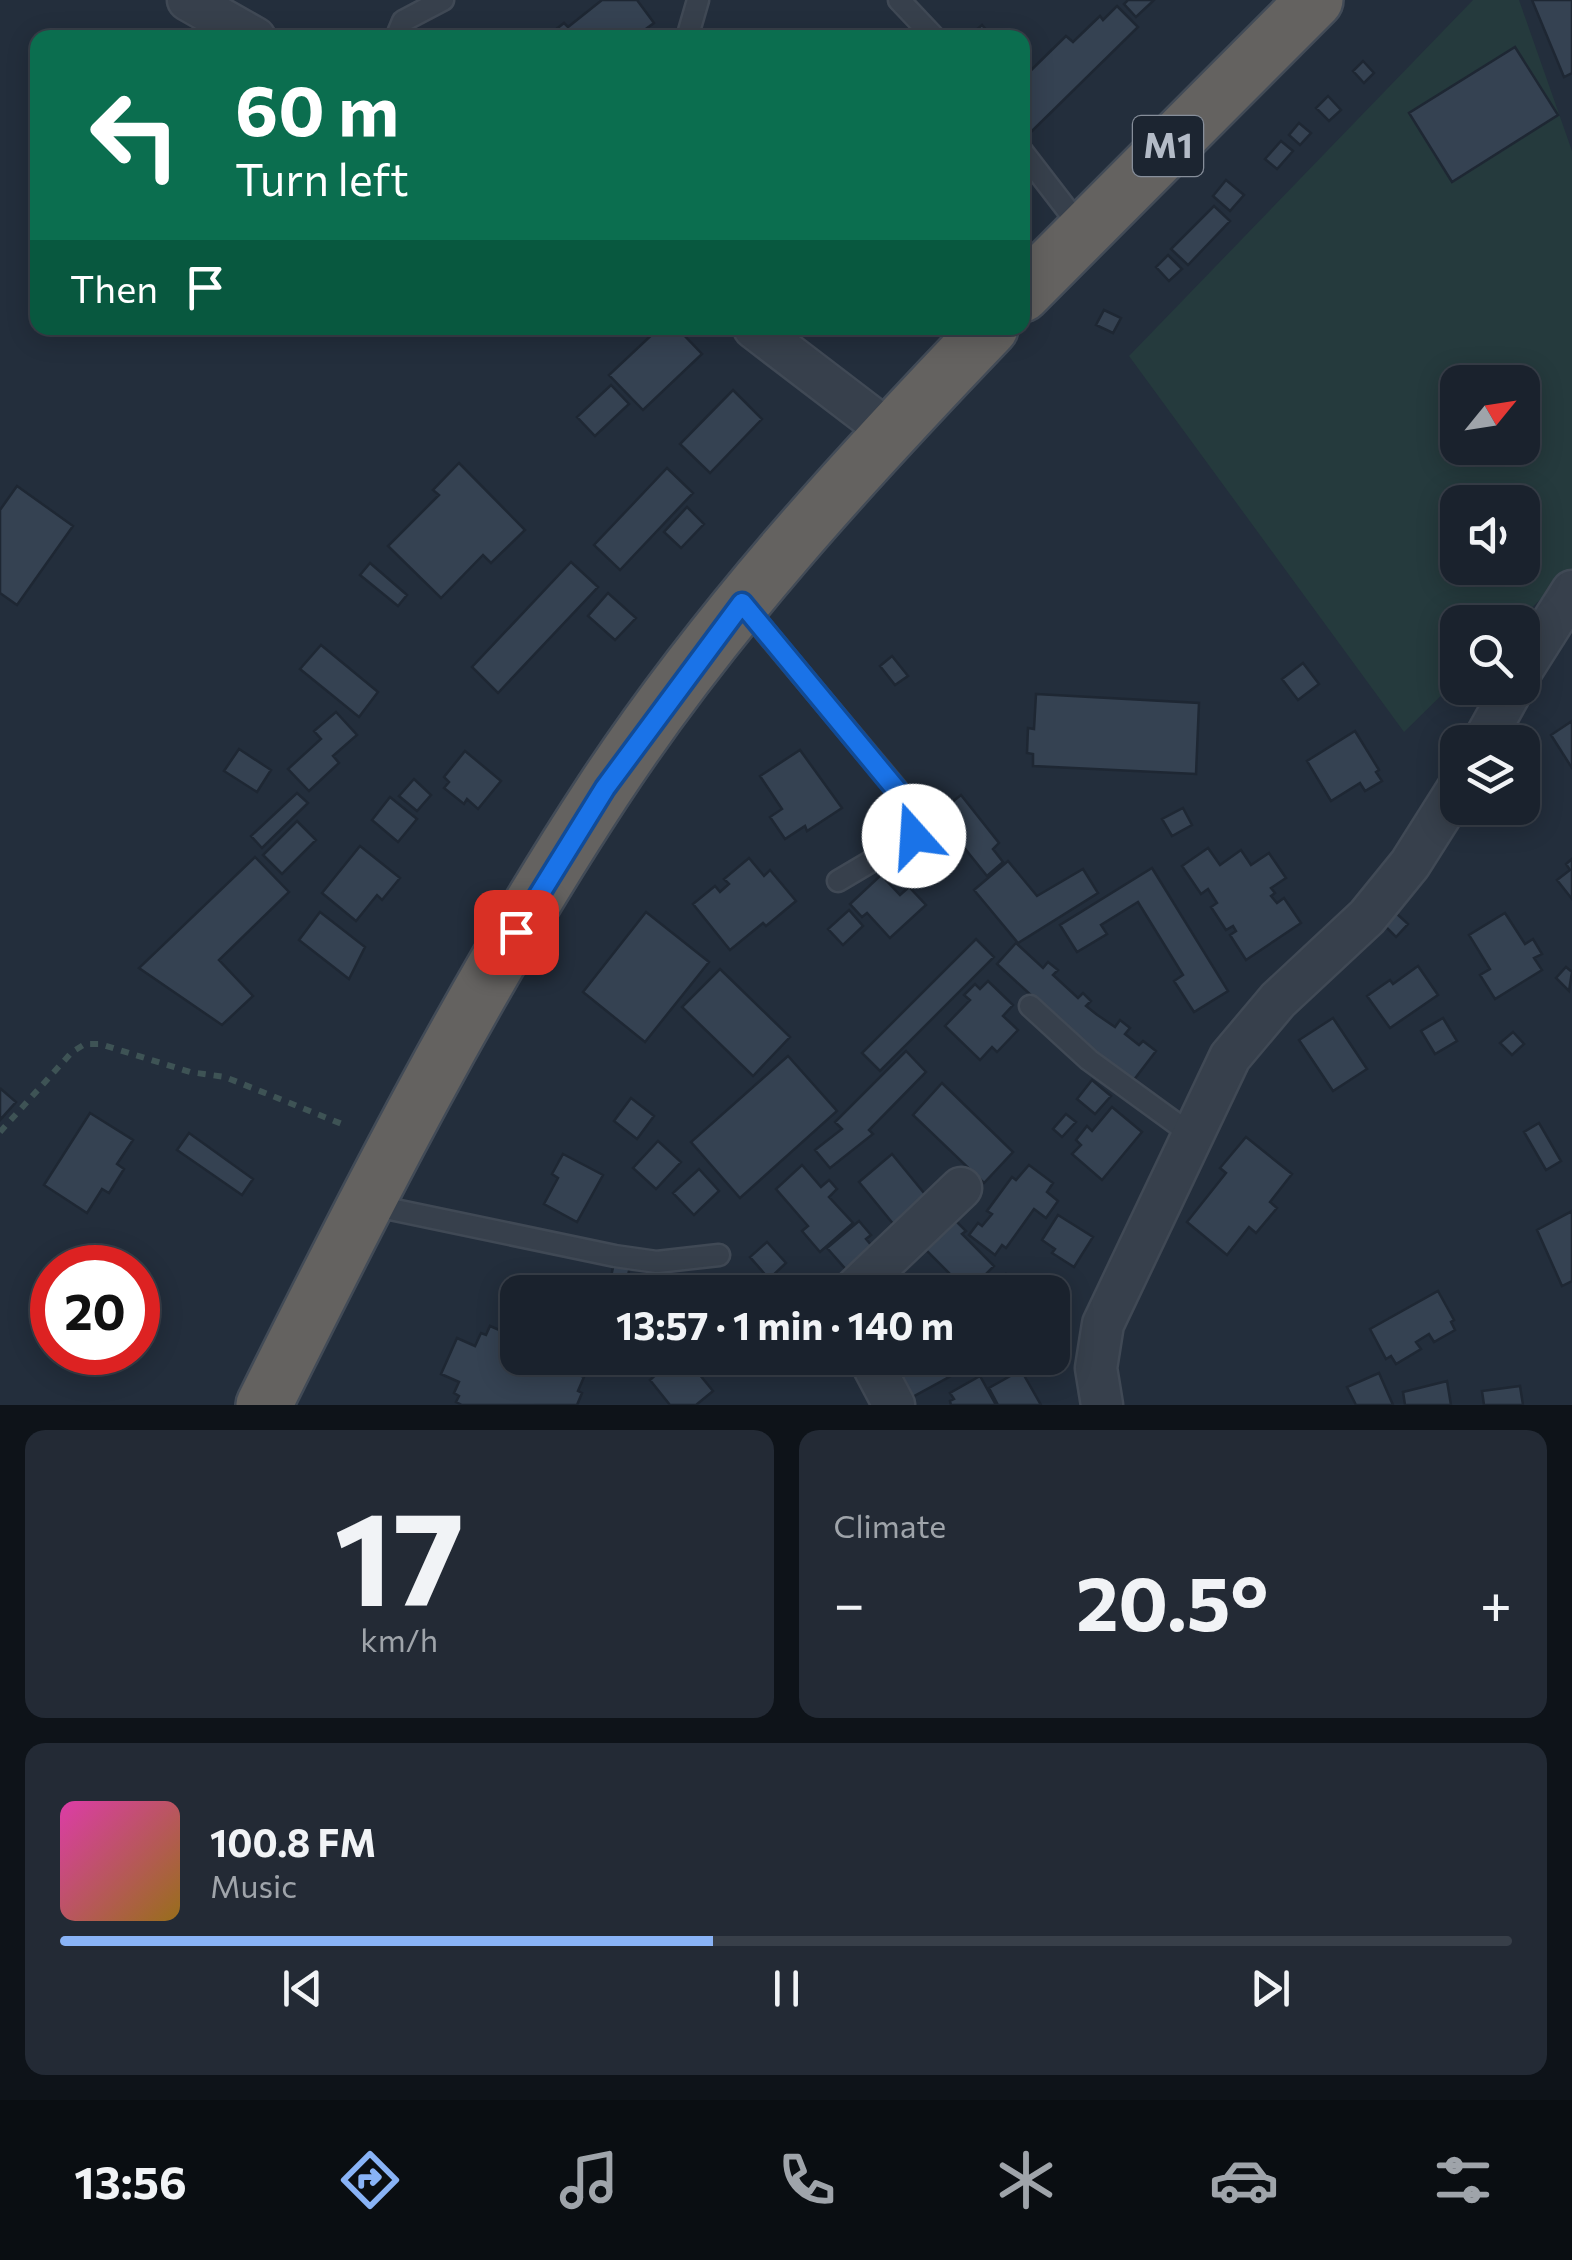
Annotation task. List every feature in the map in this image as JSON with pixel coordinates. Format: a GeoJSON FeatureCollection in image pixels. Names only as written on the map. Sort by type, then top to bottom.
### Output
{"type":"FeatureCollection","features":[{"type":"Feature","properties":{"kind":"highway","name":"M1"},"geometry":{"type":"LineString","coordinates":[[1030,286],[1315,0]]}},
{"type":"Feature","properties":{"kind":"highway"},"geometry":{"type":"LineString","coordinates":[[264,1405],[364,1204],[546,882],[605,788],[742,603],[890,432],[983,335]]}},
{"type":"Feature","properties":{"kind":"street"},"geometry":{"type":"LineString","coordinates":[[188,0],[241,30]]}},
{"type":"Feature","properties":{"kind":"street"},"geometry":{"type":"LineString","coordinates":[[763,335],[890,432]]}},
{"type":"Feature","properties":{"kind":"street"},"geometry":{"type":"LineString","coordinates":[[1540,642],[1572,591]]}},
{"type":"Feature","properties":{"kind":"street"},"geometry":{"type":"LineString","coordinates":[[1102,1405],[1096,1368],[1103,1324],[1230,1057],[1278,1000],[1367,917],[1410,864],[1440,816]]}},
{"type":"Feature","properties":{"kind":"street"},"geometry":{"type":"LineString","coordinates":[[870,1275],[961,1188]]}},
{"type":"Feature","properties":{"kind":"street"},"geometry":{"type":"LineString","coordinates":[[878,1375],[894,1405]]}},
{"type":"Feature","properties":{"kind":"lane"},"geometry":{"type":"LineString","coordinates":[[399,30],[402,21],[442,0]]}},
{"type":"Feature","properties":{"kind":"lane"},"geometry":{"type":"LineString","coordinates":[[689,30],[698,0]]}},
{"type":"Feature","properties":{"kind":"lane"},"geometry":{"type":"LineString","coordinates":[[899,0],[927,30]]}},
{"type":"Feature","properties":{"kind":"lane"},"geometry":{"type":"LineString","coordinates":[[1030,161],[1083,231]]}},
{"type":"Feature","properties":{"kind":"lane"},"geometry":{"type":"LineString","coordinates":[[742,603],[914,811],[914,836],[838,881]]}},
{"type":"Feature","properties":{"kind":"lane"},"geometry":{"type":"LineString","coordinates":[[1030,1006],[1089,1060],[1192,1135]]}},
{"type":"Feature","properties":{"kind":"lane"},"geometry":{"type":"LineString","coordinates":[[364,1204],[614,1256],[657,1262],[720,1255]]}},
{"type":"Feature","properties":{"kind":"path"},"geometry":{"type":"LineString","coordinates":[[0,1132],[72,1052],[84,1044],[100,1044],[190,1072],[224,1077],[347,1126]]}},
{"type":"Feature","properties":{"kind":"green space"},"geometry":{"type":"Polygon","coordinates":[[[1473,0],[1519,0],[1572,151],[1572,569],[1535,605],[1440,605],[1440,697],[1404,732],[1129,356],[1473,0]]]}},
{"type":"Feature","properties":{"kind":"building"},"geometry":{"type":"Polygon","coordinates":[[[602,0],[637,0],[654,23],[644,30],[555,30],[564,23],[568,27],[602,0]]]}},
{"type":"Feature","properties":{"kind":"building"},"geometry":{"type":"Polygon","coordinates":[[[1128,0],[1154,0],[1136,17],[1124,4],[1128,0]]]}},
{"type":"Feature","properties":{"kind":"building"},"geometry":{"type":"Polygon","coordinates":[[[1532,0],[1572,0],[1572,73],[1564,77],[1532,0]]]}},
{"type":"Feature","properties":{"kind":"building"},"geometry":{"type":"Polygon","coordinates":[[[1117,6],[1138,27],[1032,131],[1030,71],[1066,36],[1073,42],[1100,16],[1103,20],[1117,6]]]}},
{"type":"Feature","properties":{"kind":"building"},"geometry":{"type":"Polygon","coordinates":[[[1515,47],[1558,115],[1452,182],[1409,113],[1515,47]]]}},
{"type":"Feature","properties":{"kind":"building"},"geometry":{"type":"Polygon","coordinates":[[[1363,61],[1374,73],[1364,83],[1353,71],[1363,61]]]}},
{"type":"Feature","properties":{"kind":"building"},"geometry":{"type":"Polygon","coordinates":[[[1328,96],[1341,110],[1329,121],[1316,108],[1328,96]]]}},
{"type":"Feature","properties":{"kind":"building"},"geometry":{"type":"Polygon","coordinates":[[[1299,123],[1311,133],[1300,145],[1289,135],[1299,123]]]}},
{"type":"Feature","properties":{"kind":"building"},"geometry":{"type":"Polygon","coordinates":[[[1281,141],[1293,151],[1277,169],[1265,159],[1281,141]]]}},
{"type":"Feature","properties":{"kind":"building"},"geometry":{"type":"Polygon","coordinates":[[[1226,180],[1244,195],[1230,211],[1213,196],[1226,180]]]}},
{"type":"Feature","properties":{"kind":"building"},"geometry":{"type":"Polygon","coordinates":[[[1214,206],[1230,221],[1188,265],[1171,249],[1214,206]]]}},
{"type":"Feature","properties":{"kind":"building"},"geometry":{"type":"Polygon","coordinates":[[[1168,255],[1182,269],[1169,281],[1156,267],[1168,255]]]}},
{"type":"Feature","properties":{"kind":"building"},"geometry":{"type":"Polygon","coordinates":[[[1104,310],[1121,318],[1113,333],[1096,325],[1104,310]]]}},
{"type":"Feature","properties":{"kind":"building"},"geometry":{"type":"Polygon","coordinates":[[[652,335],[684,335],[702,354],[643,410],[609,375],[652,335]]]}},
{"type":"Feature","properties":{"kind":"building"},"geometry":{"type":"Polygon","coordinates":[[[611,385],[629,404],[595,436],[577,417],[611,385]]]}},
{"type":"Feature","properties":{"kind":"building"},"geometry":{"type":"Polygon","coordinates":[[[733,390],[762,419],[710,473],[680,444],[733,390]]]}},
{"type":"Feature","properties":{"kind":"building"},"geometry":{"type":"Polygon","coordinates":[[[459,463],[525,530],[491,563],[483,555],[441,598],[388,546],[439,495],[433,490],[459,463]]]}},
{"type":"Feature","properties":{"kind":"building"},"geometry":{"type":"Polygon","coordinates":[[[667,468],[693,493],[620,570],[594,545],[667,468]]]}},
{"type":"Feature","properties":{"kind":"building"},"geometry":{"type":"Polygon","coordinates":[[[17,486],[73,526],[17,605],[0,593],[0,510],[17,486]]]}},
{"type":"Feature","properties":{"kind":"building"},"geometry":{"type":"Polygon","coordinates":[[[687,507],[704,524],[681,548],[664,532],[687,507]]]}},
{"type":"Feature","properties":{"kind":"building"},"geometry":{"type":"Polygon","coordinates":[[[571,562],[598,587],[498,693],[472,667],[571,562]]]}},
{"type":"Feature","properties":{"kind":"building"},"geometry":{"type":"Polygon","coordinates":[[[370,563],[407,595],[398,606],[360,575],[370,563]]]}},
{"type":"Feature","properties":{"kind":"building"},"geometry":{"type":"Polygon","coordinates":[[[608,593],[636,618],[615,640],[588,616],[608,593]]]}},
{"type":"Feature","properties":{"kind":"building"},"geometry":{"type":"Polygon","coordinates":[[[321,645],[378,692],[359,717],[300,669],[321,645]]]}},
{"type":"Feature","properties":{"kind":"building"},"geometry":{"type":"Polygon","coordinates":[[[892,656],[908,676],[895,685],[880,666],[892,656]]]}},
{"type":"Feature","properties":{"kind":"building"},"geometry":{"type":"Polygon","coordinates":[[[1303,663],[1319,684],[1298,700],[1282,679],[1303,663]]]}},
{"type":"Feature","properties":{"kind":"building"},"geometry":{"type":"Polygon","coordinates":[[[1036,694],[1199,703],[1196,774],[1033,766],[1033,754],[1027,753],[1028,728],[1034,729],[1036,694]]]}},
{"type":"Feature","properties":{"kind":"building"},"geometry":{"type":"Polygon","coordinates":[[[336,712],[357,735],[333,756],[339,763],[309,791],[288,769],[321,739],[314,731],[336,712]]]}},
{"type":"Feature","properties":{"kind":"building"},"geometry":{"type":"Polygon","coordinates":[[[1572,721],[1572,768],[1551,735],[1572,721]]]}},
{"type":"Feature","properties":{"kind":"building"},"geometry":{"type":"Polygon","coordinates":[[[1355,731],[1382,781],[1365,791],[1360,783],[1331,801],[1307,761],[1355,731]]]}},
{"type":"Feature","properties":{"kind":"building"},"geometry":{"type":"Polygon","coordinates":[[[239,749],[271,770],[257,792],[224,771],[239,749]]]}},
{"type":"Feature","properties":{"kind":"building"},"geometry":{"type":"Polygon","coordinates":[[[800,750],[842,808],[807,831],[805,826],[785,839],[770,817],[782,809],[760,776],[800,750]]]}},
{"type":"Feature","properties":{"kind":"building"},"geometry":{"type":"Polygon","coordinates":[[[465,751],[501,781],[478,809],[467,799],[464,804],[444,788],[449,782],[444,777],[465,751]]]}},
{"type":"Feature","properties":{"kind":"building"},"geometry":{"type":"Polygon","coordinates":[[[414,779],[431,795],[417,811],[399,796],[414,779]]]}},
{"type":"Feature","properties":{"kind":"building"},"geometry":{"type":"Polygon","coordinates":[[[297,793],[308,803],[262,848],[251,836],[297,793]]]}},
{"type":"Feature","properties":{"kind":"building"},"geometry":{"type":"Polygon","coordinates":[[[961,795],[999,843],[993,849],[1003,862],[987,876],[937,814],[961,795]]]}},
{"type":"Feature","properties":{"kind":"building"},"geometry":{"type":"Polygon","coordinates":[[[390,797],[417,819],[398,842],[372,820],[390,797]]]}},
{"type":"Feature","properties":{"kind":"building"},"geometry":{"type":"Polygon","coordinates":[[[1183,808],[1192,825],[1172,836],[1162,819],[1183,808]]]}},
{"type":"Feature","properties":{"kind":"building"},"geometry":{"type":"Polygon","coordinates":[[[297,821],[316,840],[282,874],[263,855],[297,821]]]}},
{"type":"Feature","properties":{"kind":"building"},"geometry":{"type":"Polygon","coordinates":[[[360,846],[400,878],[382,900],[377,895],[356,921],[322,893],[360,846]]]}},
{"type":"Feature","properties":{"kind":"building"},"geometry":{"type":"Polygon","coordinates":[[[1208,848],[1220,865],[1241,850],[1251,865],[1269,853],[1286,878],[1271,888],[1275,893],[1271,896],[1277,903],[1284,898],[1301,923],[1246,960],[1230,935],[1236,931],[1233,926],[1226,930],[1211,907],[1217,903],[1208,889],[1201,894],[1182,866],[1208,848]]]}},
{"type":"Feature","properties":{"kind":"building"},"geometry":{"type":"Polygon","coordinates":[[[255,857],[289,892],[219,960],[253,996],[222,1025],[139,968],[255,857]]]}},
{"type":"Feature","properties":{"kind":"building"},"geometry":{"type":"Polygon","coordinates":[[[749,858],[764,876],[770,870],[796,901],[730,950],[693,904],[715,886],[720,892],[729,884],[724,879],[749,858]]]}},
{"type":"Feature","properties":{"kind":"building"},"geometry":{"type":"Polygon","coordinates":[[[1572,859],[1572,899],[1557,880],[1570,870],[1566,864],[1572,859]]]}},
{"type":"Feature","properties":{"kind":"building"},"geometry":{"type":"Polygon","coordinates":[[[1008,861],[1037,896],[1083,869],[1098,893],[1018,943],[974,890],[1008,861]]]}},
{"type":"Feature","properties":{"kind":"building"},"geometry":{"type":"Polygon","coordinates":[[[1152,868],[1228,991],[1194,1012],[1174,981],[1183,975],[1138,902],[1101,925],[1107,934],[1077,952],[1060,925],[1152,868]]]}},
{"type":"Feature","properties":{"kind":"building"},"geometry":{"type":"Polygon","coordinates":[[[881,875],[900,895],[909,887],[926,905],[890,938],[867,913],[862,917],[850,904],[881,875]]]}},
{"type":"Feature","properties":{"kind":"building"},"geometry":{"type":"Polygon","coordinates":[[[849,910],[863,926],[843,945],[828,929],[849,910]]]}},
{"type":"Feature","properties":{"kind":"building"},"geometry":{"type":"Polygon","coordinates":[[[320,912],[365,947],[349,979],[299,940],[320,912]]]}},
{"type":"Feature","properties":{"kind":"building"},"geometry":{"type":"Polygon","coordinates":[[[646,912],[709,962],[645,1042],[583,992],[646,912]]]}},
{"type":"Feature","properties":{"kind":"building"},"geometry":{"type":"Polygon","coordinates":[[[1396,913],[1408,924],[1396,937],[1384,925],[1396,913]]]}},
{"type":"Feature","properties":{"kind":"building"},"geometry":{"type":"Polygon","coordinates":[[[1505,913],[1525,944],[1533,939],[1542,954],[1534,958],[1542,970],[1495,999],[1480,975],[1490,969],[1469,935],[1505,913]]]}},
{"type":"Feature","properties":{"kind":"building"},"geometry":{"type":"Polygon","coordinates":[[[976,939],[994,957],[880,1071],[862,1053],[976,939]]]}},
{"type":"Feature","properties":{"kind":"building"},"geometry":{"type":"Polygon","coordinates":[[[1016,943],[1043,968],[1048,962],[1058,970],[1053,975],[1078,998],[1083,993],[1091,1001],[1086,1006],[1096,1014],[1115,1027],[1120,1020],[1130,1028],[1125,1034],[1156,1051],[1133,1081],[1078,1038],[997,964],[1016,943]]]}},
{"type":"Feature","properties":{"kind":"building"},"geometry":{"type":"Polygon","coordinates":[[[1418,966],[1438,995],[1390,1028],[1367,996],[1418,966]]]}},
{"type":"Feature","properties":{"kind":"building"},"geometry":{"type":"Polygon","coordinates":[[[1566,967],[1572,972],[1569,991],[1556,978],[1566,967]]]}},
{"type":"Feature","properties":{"kind":"building"},"geometry":{"type":"Polygon","coordinates":[[[720,969],[790,1037],[753,1076],[682,1007],[720,969]]]}},
{"type":"Feature","properties":{"kind":"building"},"geometry":{"type":"Polygon","coordinates":[[[988,981],[1013,1005],[1003,1016],[1018,1030],[997,1052],[992,1047],[980,1060],[945,1026],[970,1000],[964,995],[975,984],[980,989],[988,981]]]}},
{"type":"Feature","properties":{"kind":"building"},"geometry":{"type":"Polygon","coordinates":[[[1333,1018],[1367,1069],[1333,1091],[1299,1040],[1333,1018]]]}},
{"type":"Feature","properties":{"kind":"building"},"geometry":{"type":"Polygon","coordinates":[[[1443,1018],[1457,1041],[1435,1054],[1421,1031],[1443,1018]]]}},
{"type":"Feature","properties":{"kind":"building"},"geometry":{"type":"Polygon","coordinates":[[[1513,1032],[1524,1044],[1512,1055],[1500,1043],[1513,1032]]]}},
{"type":"Feature","properties":{"kind":"building"},"geometry":{"type":"Polygon","coordinates":[[[906,1051],[926,1072],[869,1130],[873,1134],[830,1168],[815,1150],[842,1129],[835,1122],[906,1051]]]}},
{"type":"Feature","properties":{"kind":"building"},"geometry":{"type":"Polygon","coordinates":[[[788,1056],[837,1111],[740,1198],[691,1142],[788,1056]]]}},
{"type":"Feature","properties":{"kind":"building"},"geometry":{"type":"Polygon","coordinates":[[[1092,1080],[1111,1096],[1095,1114],[1077,1099],[1092,1080]]]}},
{"type":"Feature","properties":{"kind":"building"},"geometry":{"type":"Polygon","coordinates":[[[942,1083],[1013,1152],[984,1183],[913,1115],[942,1083]]]}},
{"type":"Feature","properties":{"kind":"building"},"geometry":{"type":"Polygon","coordinates":[[[0,1091],[16,1102],[0,1120],[0,1091]]]}},
{"type":"Feature","properties":{"kind":"building"},"geometry":{"type":"Polygon","coordinates":[[[631,1098],[654,1116],[637,1139],[614,1121],[631,1098]]]}},
{"type":"Feature","properties":{"kind":"building"},"geometry":{"type":"Polygon","coordinates":[[[1112,1107],[1142,1132],[1102,1180],[1072,1154],[1081,1145],[1076,1140],[1087,1126],[1092,1131],[1112,1107]]]}},
{"type":"Feature","properties":{"kind":"building"},"geometry":{"type":"Polygon","coordinates":[[[90,1113],[133,1140],[117,1164],[124,1169],[109,1193],[102,1189],[87,1213],[44,1185],[90,1113]]]}},
{"type":"Feature","properties":{"kind":"building"},"geometry":{"type":"Polygon","coordinates":[[[1066,1114],[1076,1122],[1062,1137],[1053,1129],[1066,1114]]]}},
{"type":"Feature","properties":{"kind":"building"},"geometry":{"type":"Polygon","coordinates":[[[1539,1123],[1561,1161],[1546,1170],[1524,1132],[1539,1123]]]}},
{"type":"Feature","properties":{"kind":"building"},"geometry":{"type":"Polygon","coordinates":[[[189,1133],[253,1179],[242,1195],[177,1150],[189,1133]]]}},
{"type":"Feature","properties":{"kind":"building"},"geometry":{"type":"Polygon","coordinates":[[[1246,1137],[1292,1174],[1270,1202],[1277,1208],[1256,1233],[1249,1227],[1227,1255],[1187,1222],[1226,1173],[1220,1168],[1246,1137]]]}},
{"type":"Feature","properties":{"kind":"building"},"geometry":{"type":"Polygon","coordinates":[[[658,1141],[681,1162],[656,1189],[633,1168],[658,1141]]]}},
{"type":"Feature","properties":{"kind":"building"},"geometry":{"type":"Polygon","coordinates":[[[563,1154],[603,1175],[577,1222],[544,1204],[558,1178],[552,1174],[563,1154]]]}},
{"type":"Feature","properties":{"kind":"building"},"geometry":{"type":"Polygon","coordinates":[[[892,1154],[933,1204],[899,1231],[859,1182],[892,1154]]]}},
{"type":"Feature","properties":{"kind":"building"},"geometry":{"type":"Polygon","coordinates":[[[802,1165],[821,1187],[829,1180],[837,1189],[829,1197],[853,1223],[820,1252],[802,1231],[808,1226],[776,1189],[802,1165]]]}},
{"type":"Feature","properties":{"kind":"building"},"geometry":{"type":"Polygon","coordinates":[[[1029,1165],[1053,1183],[1047,1192],[1058,1201],[1046,1218],[1034,1209],[1006,1248],[1002,1245],[995,1255],[969,1235],[992,1214],[987,1211],[1012,1177],[1016,1180],[1029,1165]]]}},
{"type":"Feature","properties":{"kind":"building"},"geometry":{"type":"Polygon","coordinates":[[[699,1169],[719,1191],[694,1215],[673,1193],[699,1169]]]}},
{"type":"Feature","properties":{"kind":"building"},"geometry":{"type":"Polygon","coordinates":[[[1572,1211],[1572,1281],[1562,1286],[1537,1230],[1572,1211]]]}},
{"type":"Feature","properties":{"kind":"building"},"geometry":{"type":"Polygon","coordinates":[[[950,1215],[966,1231],[962,1234],[994,1266],[985,1275],[951,1275],[921,1245],[950,1215]]]}},
{"type":"Feature","properties":{"kind":"building"},"geometry":{"type":"Polygon","coordinates":[[[1058,1215],[1093,1237],[1074,1267],[1052,1253],[1055,1249],[1042,1240],[1058,1215]]]}},
{"type":"Feature","properties":{"kind":"building"},"geometry":{"type":"Polygon","coordinates":[[[859,1221],[871,1235],[866,1239],[877,1252],[850,1274],[827,1248],[859,1221]]]}},
{"type":"Feature","properties":{"kind":"building"},"geometry":{"type":"Polygon","coordinates":[[[767,1242],[786,1263],[773,1275],[766,1275],[750,1257],[767,1242]]]}},
{"type":"Feature","properties":{"kind":"building"},"geometry":{"type":"Polygon","coordinates":[[[614,1263],[630,1266],[628,1275],[611,1275],[614,1263]]]}},
{"type":"Feature","properties":{"kind":"building"},"geometry":{"type":"Polygon","coordinates":[[[1438,1291],[1454,1320],[1451,1322],[1455,1330],[1434,1342],[1429,1334],[1416,1342],[1421,1349],[1396,1364],[1391,1356],[1386,1359],[1370,1329],[1438,1291]]]}},
{"type":"Feature","properties":{"kind":"building"},"geometry":{"type":"Polygon","coordinates":[[[490,1326],[500,1330],[500,1375],[584,1377],[577,1405],[456,1402],[459,1396],[454,1393],[459,1382],[441,1374],[457,1338],[475,1346],[481,1333],[486,1335],[490,1326]]]}},
{"type":"Feature","properties":{"kind":"building"},"geometry":{"type":"Polygon","coordinates":[[[1379,1373],[1393,1405],[1356,1405],[1347,1387],[1379,1373]]]}},
{"type":"Feature","properties":{"kind":"building"},"geometry":{"type":"Polygon","coordinates":[[[656,1375],[700,1375],[713,1391],[696,1405],[670,1405],[650,1380],[656,1375]]]}},
{"type":"Feature","properties":{"kind":"building"},"geometry":{"type":"Polygon","coordinates":[[[890,1375],[953,1375],[905,1401],[890,1375]]]}},
{"type":"Feature","properties":{"kind":"building"},"geometry":{"type":"Polygon","coordinates":[[[1012,1375],[1024,1375],[1041,1405],[998,1405],[989,1388],[1012,1375]]]}},
{"type":"Feature","properties":{"kind":"building"},"geometry":{"type":"Polygon","coordinates":[[[980,1376],[996,1405],[951,1405],[954,1399],[950,1393],[980,1376]]]}},
{"type":"Feature","properties":{"kind":"building"},"geometry":{"type":"Polygon","coordinates":[[[1447,1381],[1451,1405],[1405,1405],[1403,1392],[1447,1381]]]}},
{"type":"Feature","properties":{"kind":"building"},"geometry":{"type":"Polygon","coordinates":[[[1520,1386],[1523,1405],[1484,1405],[1482,1391],[1520,1386]]]}},
{"type":"Feature","properties":{"kind":"route"},"geometry":{"type":"LineString","coordinates":[[516,932],[605,788],[742,603],[914,811],[914,836]]}}]}
